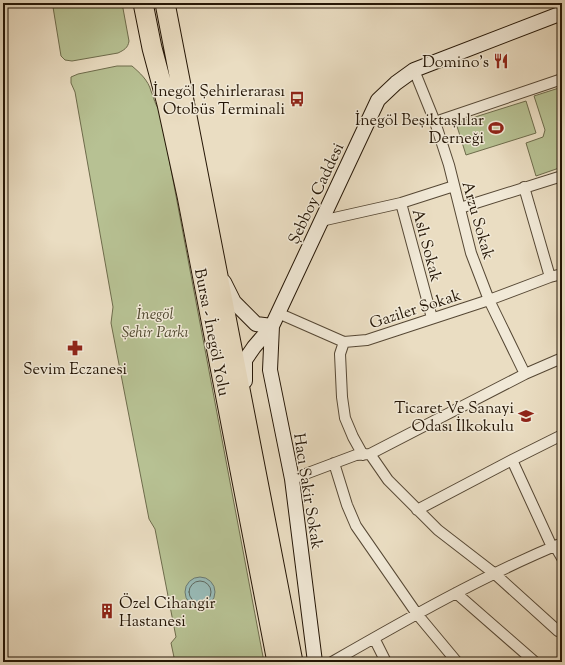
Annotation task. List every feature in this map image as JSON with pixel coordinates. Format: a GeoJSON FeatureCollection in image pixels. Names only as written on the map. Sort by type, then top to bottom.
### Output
{"type":"FeatureCollection","features":[{"type":"Feature","properties":{"kind":"highway","name":"Bursa - İnegöl Yolu"},"geometry":{"type":"LineString","coordinates":[[144,3],[152,48],[167,104],[187,196],[276,662]]}},
{"type":"Feature","properties":{"kind":"highway","name":"Bursa - İnegöl Yolu"},"geometry":{"type":"LineString","coordinates":[[165,3],[245,407],[293,662]]}},
{"type":"Feature","properties":{"kind":"street","name":"Şebboy Caddesi"},"geometry":{"type":"LineString","coordinates":[[272,326],[378,100],[396,83],[414,70],[562,13]]}},
{"type":"Feature","properties":{"kind":"street","name":"Arzu Sokak"},"geometry":{"type":"LineString","coordinates":[[414,70],[435,122],[449,165],[472,253],[489,300],[525,374]]}},
{"type":"Feature","properties":{"kind":"street"},"geometry":{"type":"LineString","coordinates":[[435,122],[562,79]]}},
{"type":"Feature","properties":{"kind":"street"},"geometry":{"type":"LineString","coordinates":[[460,208],[562,176]]}},
{"type":"Feature","properties":{"kind":"street"},"geometry":{"type":"LineString","coordinates":[[321,221],[401,203],[454,186]]}},
{"type":"Feature","properties":{"kind":"street"},"geometry":{"type":"LineString","coordinates":[[524,187],[550,276]]}},
{"type":"Feature","properties":{"kind":"street","name":"Aslı Sokak"},"geometry":{"type":"LineString","coordinates":[[401,203],[432,318]]}},
{"type":"Feature","properties":{"kind":"street"},"geometry":{"type":"LineString","coordinates":[[217,267],[234,302],[256,324],[272,326]]}},
{"type":"Feature","properties":{"kind":"street","name":"Gaziler Sokak"},"geometry":{"type":"LineString","coordinates":[[278,313],[344,342],[367,340],[489,300],[550,276],[562,274]]}},
{"type":"Feature","properties":{"kind":"street"},"geometry":{"type":"LineString","coordinates":[[245,407],[244,360],[272,326]]}},
{"type":"Feature","properties":{"kind":"street","name":"Hacı Şakir Sokak"},"geometry":{"type":"LineString","coordinates":[[272,326],[270,370],[292,479],[315,662]]}},
{"type":"Feature","properties":{"kind":"street"},"geometry":{"type":"LineString","coordinates":[[344,342],[340,354],[342,397],[345,418],[353,437],[388,480],[438,530],[494,574],[558,631]]}},
{"type":"Feature","properties":{"kind":"street"},"geometry":{"type":"LineString","coordinates":[[292,479],[356,455],[367,454],[525,374],[562,358]]}},
{"type":"Feature","properties":{"kind":"street"},"geometry":{"type":"LineString","coordinates":[[418,510],[512,460],[562,436]]}},
{"type":"Feature","properties":{"kind":"street"},"geometry":{"type":"LineString","coordinates":[[512,460],[562,558]]}},
{"type":"Feature","properties":{"kind":"street"},"geometry":{"type":"LineString","coordinates":[[334,463],[347,505],[356,526],[417,614],[457,662]]}},
{"type":"Feature","properties":{"kind":"street"},"geometry":{"type":"LineString","coordinates":[[332,662],[456,593],[556,545]]}},
{"type":"Feature","properties":{"kind":"street"},"geometry":{"type":"LineString","coordinates":[[456,593],[535,662]]}},
{"type":"Feature","properties":{"kind":"street"},"geometry":{"type":"LineString","coordinates":[[374,638],[386,662]]}},
{"type":"Feature","properties":{"kind":"green space"},"geometry":{"type":"Polygon","coordinates":[[[54,3],[122,3],[129,41],[127,47],[118,53],[72,61],[65,60],[61,56],[53,7],[54,3]]]}},
{"type":"Feature","properties":{"kind":"green space","name":"İnegöl Şehir Parkı"},"geometry":{"type":"Polygon","coordinates":[[[117,66],[132,66],[141,74],[148,83],[160,111],[264,662],[175,662],[171,643],[176,637],[155,529],[149,519],[111,323],[113,307],[75,92],[71,83],[71,77],[78,74],[117,66]]]}},
{"type":"Feature","properties":{"kind":"green space"},"geometry":{"type":"Polygon","coordinates":[[[562,87],[562,167],[536,176],[526,143],[543,137],[545,130],[534,96],[562,87]]]}},
{"type":"Feature","properties":{"kind":"green space","name":"İnegöl Beşiktaşlılar Derneği"},"geometry":{"type":"Polygon","coordinates":[[[526,101],[536,133],[466,155],[456,123],[526,101]]]}},
{"type":"Feature","properties":{"kind":"water"},"geometry":{"type":"Polygon","coordinates":[[[200,577],[206,578],[214,586],[214,598],[206,606],[200,607],[194,606],[186,598],[185,592],[186,586],[194,578],[200,577]]]}},
{"type":"Feature","properties":{"kind":"place","name":"Domino's"},"geometry":{"type":"Point","coordinates":[501,61]}},
{"type":"Feature","properties":{"kind":"place","name":"İnegöl Şehirlerarası Otobüs Terminali"},"geometry":{"type":"Point","coordinates":[297,99]}},
{"type":"Feature","properties":{"kind":"place","name":"İnegöl Beşiktaşlılar Derneği"},"geometry":{"type":"Point","coordinates":[496,128]}},
{"type":"Feature","properties":{"kind":"place","name":"Sevim Eczanesi"},"geometry":{"type":"Point","coordinates":[75,348]}},
{"type":"Feature","properties":{"kind":"place","name":"Ticaret Ve Sanayi Odası İlkokulu"},"geometry":{"type":"Point","coordinates":[526,416]}},
{"type":"Feature","properties":{"kind":"place","name":"Özel Cihangir Hastanesi"},"geometry":{"type":"Point","coordinates":[107,611]}}]}
